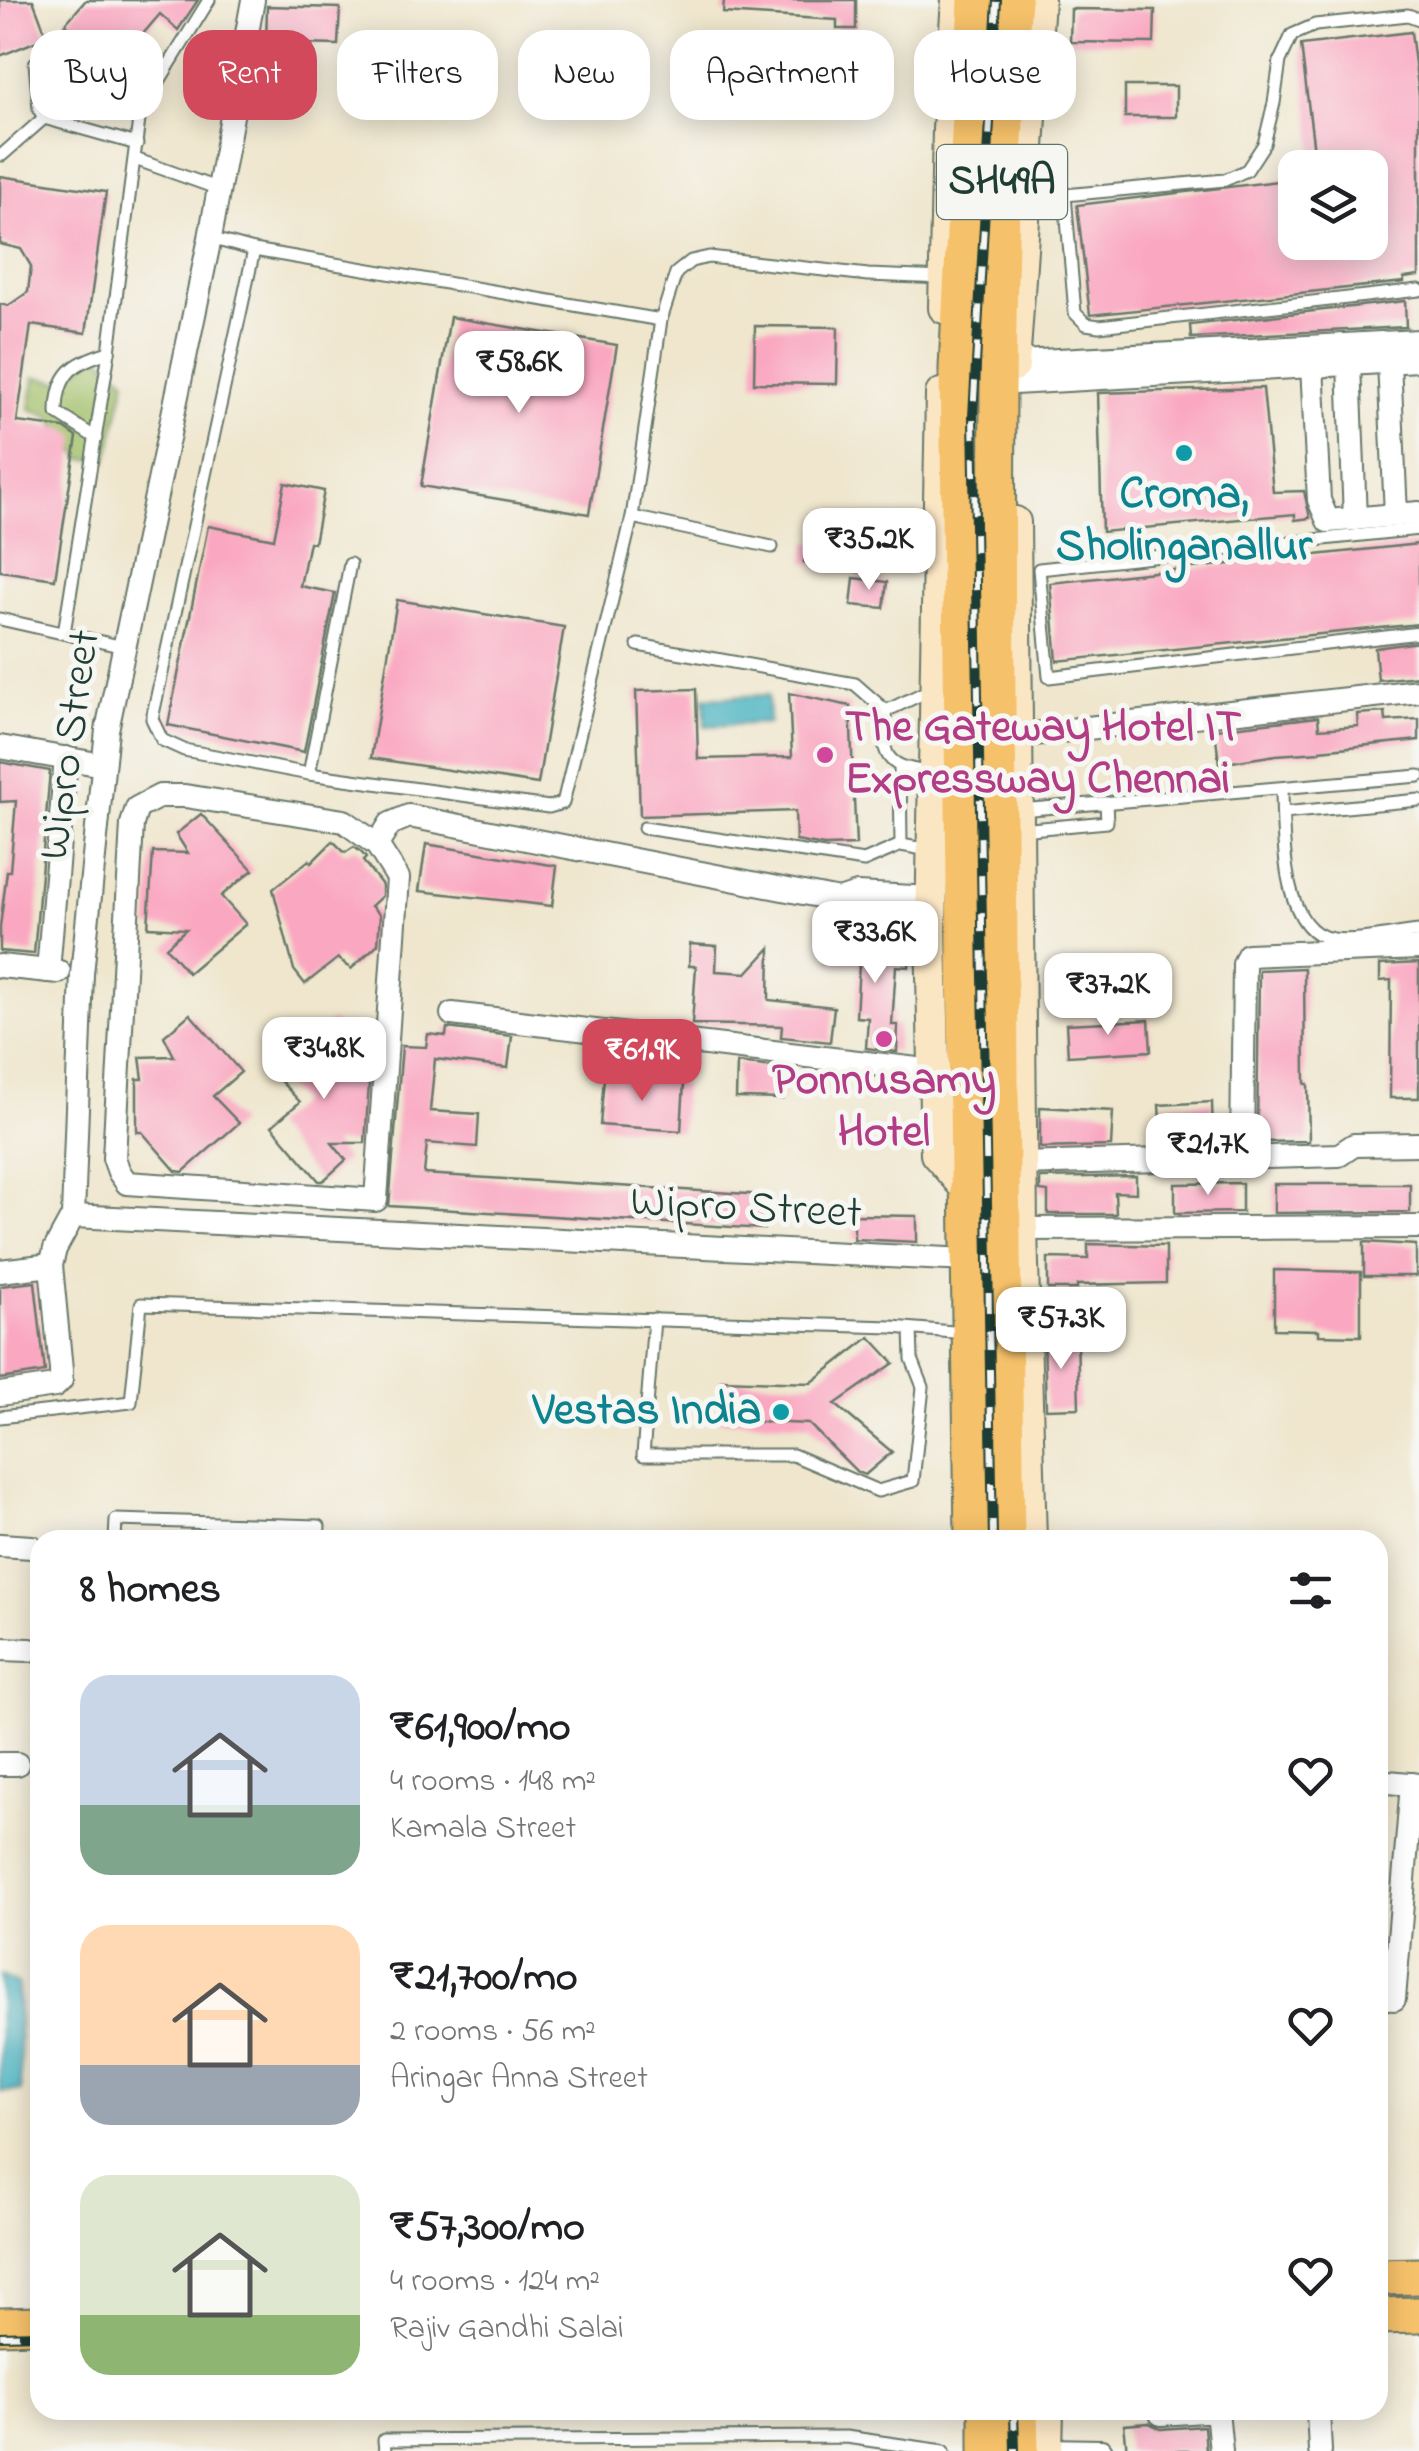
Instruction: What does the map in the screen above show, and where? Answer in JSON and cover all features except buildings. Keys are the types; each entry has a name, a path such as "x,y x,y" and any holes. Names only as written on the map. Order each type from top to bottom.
{"main road":[{"name":"SH49A","path":"973,1530 958,393 960,279 976,0"},
{"name":"SH49A","path":"1007,1530 1007,750 998,650 1005,376 1004,124 1014,0"},
{"path":"958,393 1005,376"},
{"path":"960,651 972,664 984,663 998,650"},
{"path":"962,721 969,711 984,707 994,714 1007,750"},
{"path":"1388,2277 1419,2276"},
{"path":"1388,2316 1419,2315"},
{"path":"0,2326 30,2324"},
{"path":"0,2348 30,2346"},
{"path":"986,2420 987,2451"},
{"path":"1027,2420 1041,2442"}],"street":[{"name":"Wipro Street","path":"253,0 220,189 103,764 82,974 72,1216 968,1260"},
{"path":"957,0 948,129 932,910 936,1154 966,1190"},
{"path":"1031,1530 1016,820 1007,750 1027,570 1005,376 1025,206 1039,0"},
{"path":"1005,376 1419,341"},
{"path":"1005,376 1419,360"},
{"path":"1312,366 1319,500 1328,521 1407,514 1390,362"},
{"path":"1349,364 1355,519"},
{"path":"1007,750 1419,691"},
{"path":"0,747 103,764"},
{"path":"48,971 66,758"},
{"path":"375,1231 398,878 377,844 344,821 185,796 160,796 138,808 132,824 114,1158 118,1172 127,1182 144,1186 376,1200"},
{"path":"377,844 390,824 409,816 839,900 866,917 932,910"},
{"path":"1242,1158 1244,964 1248,954 1419,948"},
{"path":"0,966 82,974"},
{"path":"452,1014 934,1071"},
{"path":"1021,1164 1339,1155 1354,1145 1419,1144"},
{"path":"0,1394 55,1386 61,1380 52,1265 55,1248 72,1216"},
{"path":"1022,1228 1419,1228"},
{"path":"0,1271 52,1265"},
{"path":"0,1546 30,1546"},
{"path":"0,1649 30,1650"},
{"path":"1388,1782 1416,1784 1411,1923 1394,1999"},
{"path":"1218,2420 1221,2451"},
{"path":"1318,2420 1320,2451"},
{"path":"1041,2442 1101,2451"}],"lane":[{"path":"64,633 109,352 140,112 209,0"},
{"path":"1025,206 1065,195 1225,180 1248,170 1264,144 1280,61 1292,36 1315,25 1408,14 1419,19"},
{"path":"2,155 42,120"},
{"path":"51,120 137,144"},
{"path":"136,159 220,189"},
{"path":"1065,195 1075,313 1086,324 1098,326 1419,290"},
{"path":"210,238 254,250 661,320"},
{"path":"254,250 152,719 162,740 184,750 309,774 550,808 563,804 632,517 661,320 676,273 691,261 709,257 944,278"},
{"path":"96,438 56,414 56,399 68,372 83,359 109,352"},
{"path":"632,517 772,547"},
{"path":"1419,529 1027,570 1050,677 1419,633"},
{"path":"309,774 350,564"},
{"path":"0,618 124,647"},
{"path":"638,645 854,684 886,711"},
{"path":"886,711 934,688"},
{"path":"886,711 885,752 893,764 933,772"},
{"path":"900,767 901,845"},
{"path":"1016,820 1106,803 1419,776"},
{"path":"1282,789 1284,852 1296,908 1308,930 1332,940 1419,931"},
{"path":"1282,814 1419,800"},
{"path":"1016,820 1107,822 1106,803"},
{"path":"644,828 864,861 901,845 934,850"},
{"path":"0,1416 131,1402 140,1304 654,1319 969,1334"},
{"path":"654,1319 643,1454 793,1455 878,1491 913,1480 923,1387 912,1359 911,1329"},
{"path":"115,1530 116,1520 318,1526 318,1530"},
{"path":"846,2437 846,2451"},
{"path":"384,2451 384,2440 846,2437 944,2451"}],"green space":[{"path":"97,354 126,380 107,461 82,459 50,416 30,409 35,377 63,382"}],"water":[{"path":"768,695 769,723 705,726 704,698"},
{"path":"0,1975 18,1984 21,2091 0,2092"}],"railway":[{"path":"993,1530 973,416 997,0"},
{"path":"0,2336 30,2335"},
{"path":"1014,2420 1015,2451"}],"place":[{"name":"Croma, Sholinganallur","path":"1184,453"},
{"name":"The Gateway Hotel IT Expressway Chennai","path":"825,755"},
{"name":"Ponnusamy Hotel","path":"884,1039"},
{"name":"Vestas India","path":"781,1412"}]}
